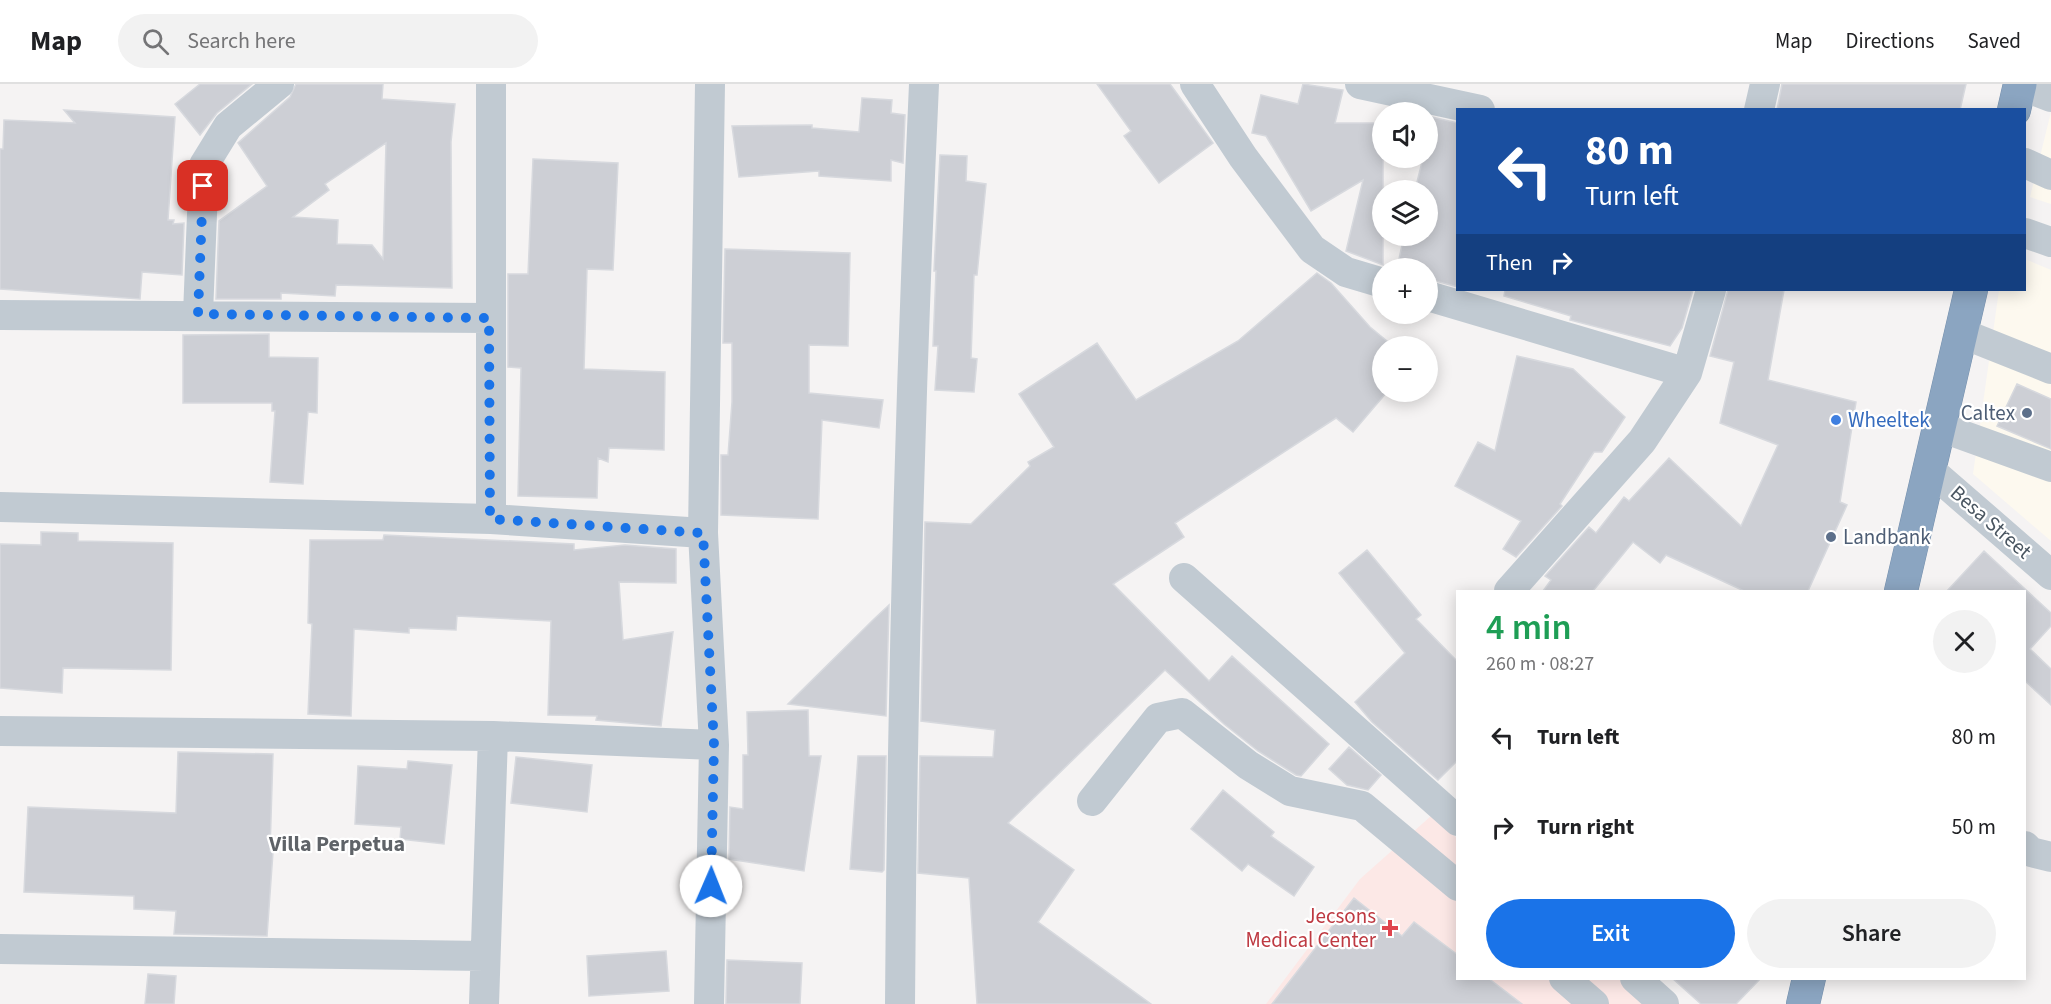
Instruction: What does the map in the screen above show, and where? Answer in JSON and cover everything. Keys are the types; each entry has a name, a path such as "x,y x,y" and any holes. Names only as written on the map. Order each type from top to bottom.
{"highway":[{"path":"1901,590 1971,291"},
{"path":"1803,1004 1809,980"}],"street":[{"path":"198,314 204,165 228,126 279,84"},
{"path":"490,84 490,519"},
{"path":"709,1004 714,745 703,533 710,84"},
{"path":"900,1004 905,607 914,300 924,84"},
{"path":"1196,84 1243,157 1312,249 1346,272 1372,280"},
{"path":"1360,84 1471,108"},
{"path":"1759,108 1765,84"},
{"path":"2018,93 2051,97"},
{"path":"2026,163 2051,175"},
{"path":"2026,233 2051,242"},
{"path":"1510,590 1642,441 1688,373 1711,291"},
{"path":"1438,299 1688,373"},
{"path":"0,315 198,314 489,318"},
{"path":"1961,333 2051,369"},
{"path":"1940,427 2051,467"},
{"name":"Besa Street","path":"1930,470 2051,575"},
{"path":"0,507 490,519 703,533"},
{"path":"1184,578 1456,819"},
{"path":"1092,801 1158,718 1182,713 1248,765 1290,791 1362,806 1456,884"},
{"path":"0,731 493,736 714,745"},
{"path":"484,1004 493,736"},
{"path":"2026,847 2031,852 2051,857"},
{"path":"0,949 484,956"},
{"path":"1566,980 1594,1004"},
{"path":"1637,980 1664,1004"}],"shaded area":[{"path":"2051,112 2051,204 2030,197"},
{"path":"2026,259 2051,270 2051,541 1973,474 1999,291 2026,291"},
{"name":"Jecsons Medical Center","path":"1431,816 1456,837 1456,980 1624,980 1653,1004 1266,1004 1360,879"}],"building":[{"path":"200,84 252,84 217,113 200,135 175,104"},
{"path":"296,84 383,84 382,99 455,104 451,142 452,288 336,285 335,296 281,293 281,299 216,299 219,221 267,186 238,143 290,97","holes":["386,143 383,259 372,245 337,244 338,220 293,217 329,190 325,184"]},
{"path":"1097,84 1170,84 1213,143 1159,183 1124,136 1131,131"},
{"path":"1303,84 1343,90 1335,123 1372,123 1372,168 1383,168 1383,180 1372,180 1372,246 1383,246 1383,258 1372,258 1372,261 1346,251 1363,180 1311,211 1266,136 1252,133 1261,95 1298,104"},
{"path":"1782,84 1966,84 1960,108 1777,108"},
{"path":"862,98 892,100 891,113 905,115 903,163 891,160 891,181 819,176 819,171 739,177 732,126 812,125 812,128 859,132"},
{"path":"64,110 175,117 168,220 174,220 173,224 184,223 182,275 142,272 140,299 0,289 0,149 3,149 4,120 75,123"},
{"path":"1438,118 1456,123 1456,286 1438,282 1438,258 1399,258 1402,246 1438,246 1438,180 1418,180 1420,168 1438,168"},
{"path":"940,155 967,156 966,181 986,184 977,275 974,275 971,358 977,359 974,392 935,390 938,346 933,346 936,271 934,271"},
{"path":"533,159 618,163 613,270 587,269 584,369 665,372 664,450 609,448 608,462 598,458 597,498 518,496 521,368 508,367 508,274 528,274"},
{"path":"725,249 850,253 848,346 809,345 809,393 883,400 879,428 822,420 818,519 721,515 721,455 728,455 732,402 732,343 723,343"},
{"path":"1317,273 1331,283 1381,336 1372,336 1372,402 1378,402 1353,432 1336,418 1175,523 1184,537 1113,584 1209,681 1232,656 1329,744 1301,776 1296,775 1258,751 1224,724 1165,670 1008,823 1074,870 1038,922 1151,1004 977,1004 969,878 918,873 920,756 993,757 995,730 921,721 925,522 971,524 1030,466 1028,462 1054,447 1019,394 1097,343 1136,400 1238,341"},
{"path":"1505,291 1693,291 1682,328 1670,346 1570,320 1571,316 1504,296"},
{"path":"1728,291 1784,291 1768,380 1856,402 1840,502 1847,505 1808,590 1742,590 1666,555 1660,563 1633,542 1594,590 1544,590 1551,580 1545,576 1589,527 1596,533 1624,497 1629,501 1669,458 1741,526 1778,445 1720,423 1734,362 1710,356"},
{"path":"269,334 269,357 318,358 317,413 308,412 303,484 270,482 275,411 272,411 272,403 183,403 183,335"},
{"path":"1517,356 1573,369 1625,417 1602,452 1594,452 1560,504 1562,506 1516,557 1503,549 1521,521 1455,486 1478,442 1495,451"},
{"name":"Caltex","path":"2017,384 2051,399 2051,449 1997,426"},
{"path":"41,532 78,533 78,541 173,543 171,670 63,668 62,693 0,688 0,544 41,545"},
{"path":"384,535 574,544 574,550 625,545 676,549 676,583 619,582 623,640 673,632 661,726 596,720 597,716 548,715 551,621 457,616 456,630 409,628 409,633 354,629 351,716 308,714 312,624 308,623 310,540 383,540"},
{"path":"1367,550 1421,615 1416,619 1456,660 1456,762 1438,780 1372,722 1355,702 1405,653 1339,573"},
{"path":"1984,551 2051,613 2051,626 2030,649 2051,669 2051,705 2026,682 2026,590 1948,590"},
{"path":"889,605 886,716 788,704 874,619"},
{"path":"808,710 809,756 821,756 804,871 729,859 730,807 743,809 743,755 748,755 747,712"},
{"path":"1349,747 1381,775 1368,790 1347,785 1329,769"},
{"path":"178,752 273,754 270,851 273,852 267,936 174,934 176,911 134,909 134,896 24,892 28,807 176,813"},
{"path":"858,756 886,756 884,870 882,872 850,869"},
{"path":"516,757 592,765 587,812 511,803"},
{"path":"408,761 452,765 444,844 400,839 401,827 355,824 358,766 407,769"},
{"path":"1223,790 1274,832 1271,836 1314,867 1294,896 1248,864 1242,871 1191,829"},
{"path":"1354,898 1402,936 1414,922 1456,954 1456,980 1491,980 1522,1004 1272,1004"},
{"path":"666,951 669,991 589,996 587,956"},
{"path":"727,960 802,963 800,1004 726,1004"},
{"path":"148,974 176,976 174,1004 145,1004"},
{"path":"1674,980 1759,980 1736,1004 1701,1004"}],"place":[{"name":"Caltex","path":"2027,413"},
{"name":"Wheeltek","path":"1836,420"},
{"name":"Landbank","path":"1831,537"},
{"name":"Jecsons Medical Center","path":"1390,928"}],"district":[{"name":"Villa Perpetua","path":"337,844"}],"route":[{"path":"203,186 198,314 489,318 490,519 703,533 714,745 711,886"}]}
